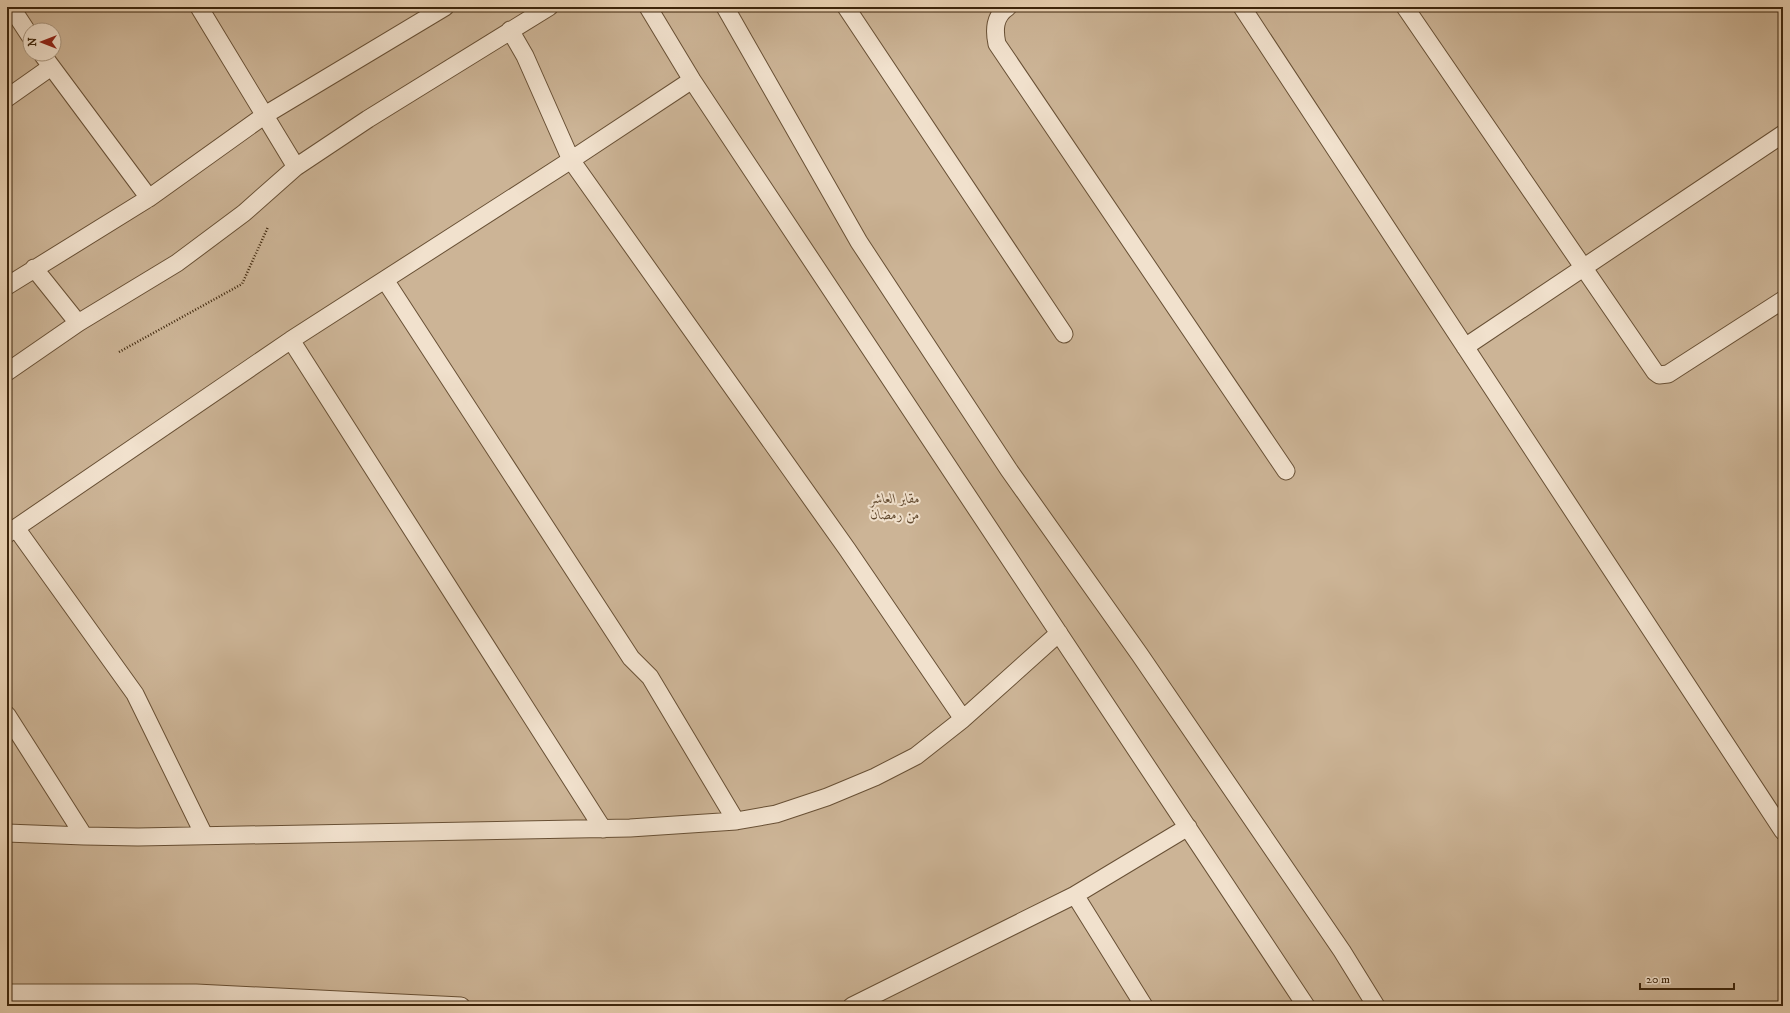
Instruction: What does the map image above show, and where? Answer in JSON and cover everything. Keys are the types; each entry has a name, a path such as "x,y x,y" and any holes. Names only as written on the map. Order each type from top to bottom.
{"lane":[{"path":"11,7 22,24"},
{"path":"199,7 296,167"},
{"path":"7,286 149,198 265,115 445,7"},
{"path":"7,372 78,323 177,263 244,213 296,167 368,119 549,7"},
{"path":"648,7 692,80 1306,1006"},
{"path":"725,7 859,242 1009,470 1149,668 1342,951 1376,1006"},
{"path":"846,7 1064,334"},
{"path":"1008,7 996,21 995,33 997,44 1286,471"},
{"path":"1242,7 1783,831"},
{"path":"1405,7 1582,268 1652,369 1659,375 1668,374 1783,300"},
{"path":"510,30 525,56 571,160 846,549 963,719"},
{"path":"7,98 46,62"},
{"path":"48,62 149,198"},
{"path":"204,835 134,694 11,531 291,340 571,160 692,80"},
{"path":"1465,347 1783,134"},
{"path":"34,268 78,323"},
{"path":"385,280 631,658 650,677 736,821"},
{"path":"291,340 603,828"},
{"path":"7,833 84,836 204,835 603,828 736,821 776,814 827,797 875,778 916,756 963,719 1059,633"},
{"path":"7,715 84,836"},
{"path":"852,1006 1075,895 1188,827"},
{"path":"1075,895 1144,1006"},
{"path":"7,993 202,1003 333,1003 460,1006"}],"path":[{"path":"119,352 242,284 270,222"}],"green space":[{"name":"مقابر العاشر من رمضان","path":"7,7 1783,7 1783,1006 7,1006"}]}
